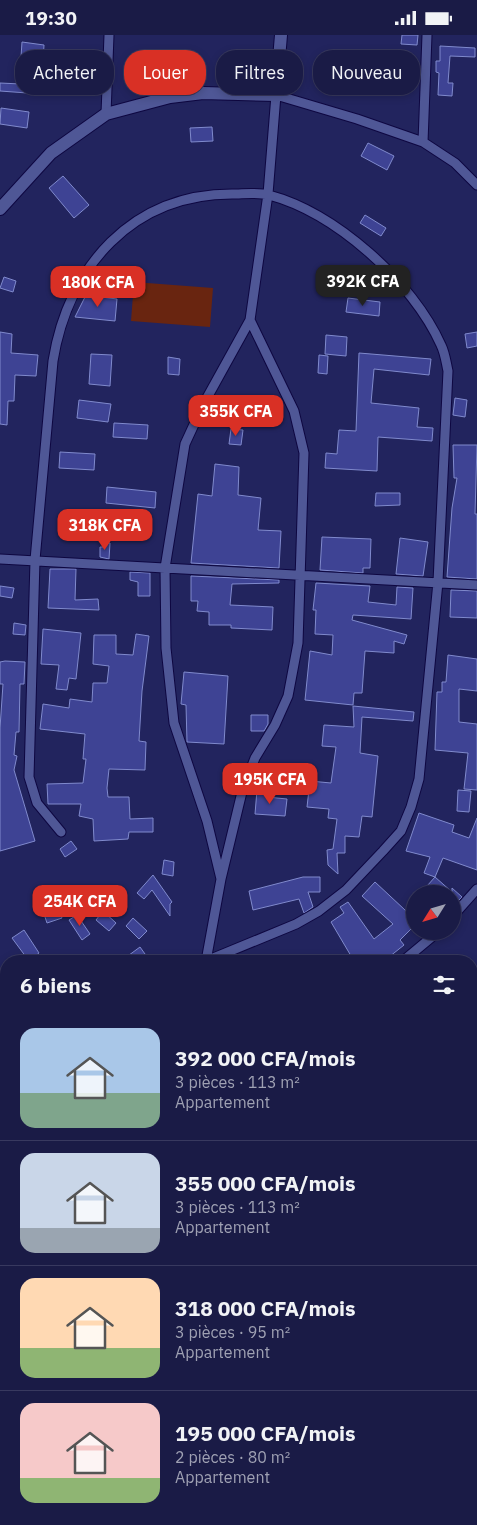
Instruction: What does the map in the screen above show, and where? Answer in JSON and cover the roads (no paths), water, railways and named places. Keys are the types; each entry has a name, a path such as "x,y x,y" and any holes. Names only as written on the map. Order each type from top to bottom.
{"street":[{"path":"106,114 109,35"},
{"path":"280,50 281,35"},
{"path":"423,142 427,35"},
{"path":"0,209 51,153 106,114 170,97 216,93"},
{"path":"221,879 207,821 174,723 166,647 165,568 185,444 203,405 250,320 268,195 276,95 357,119 423,142 455,163 477,185"},
{"path":"61,832 36,803 29,777 35,560 55,352 65,310 77,284 104,248 139,219 174,205 210,194 268,195 329,221 358,243 391,273 418,307 441,345 448,371 438,582 419,779 401,831 346,889 319,911 296,924 221,955"},
{"path":"207,955 221,879 242,792 255,758 275,725 288,696 298,643 304,453 294,411 250,320"},
{"path":"0,559 477,585"},
{"path":"461,907 477,889"},
{"path":"410,955 428,940"}]}
